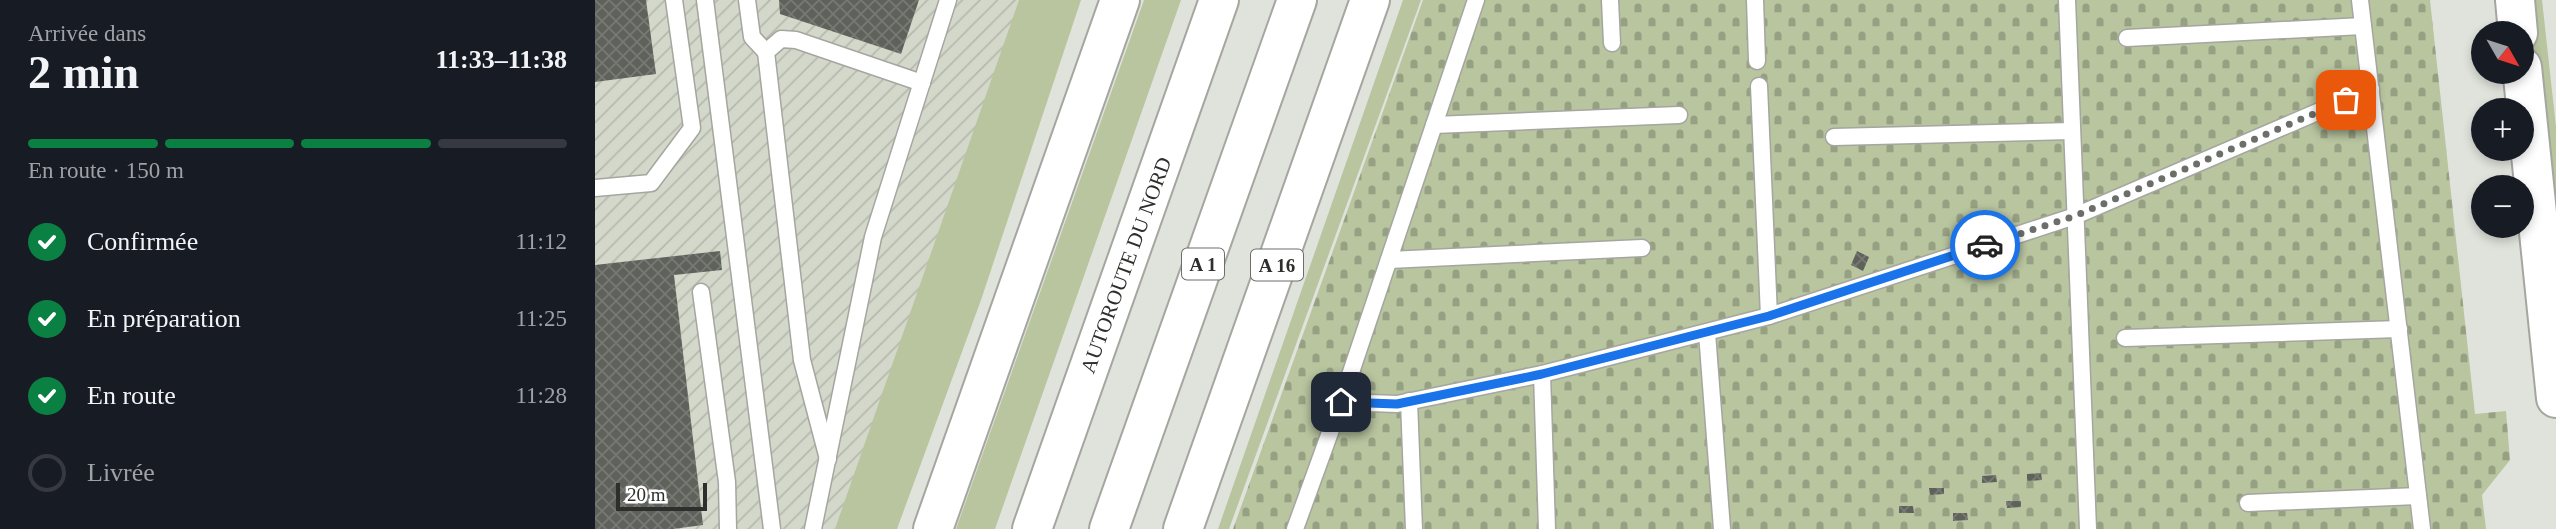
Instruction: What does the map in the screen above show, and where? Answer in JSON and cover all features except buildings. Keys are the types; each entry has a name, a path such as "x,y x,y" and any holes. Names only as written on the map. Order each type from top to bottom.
{"main road":[{"path":"933,529 1119,0"},
{"name":"AUTOROUTE DU NORD","path":"1032,529 1219,0"},
{"name":"A 1","path":"1109,529 1297,0"},
{"name":"A 16","path":"1183,529 1370,0"},
{"path":"2515,0 2517,21"},
{"path":"2524,84 2556,398"}],"lane":[{"path":"595,188 651,183 692,128 674,0"},
{"path":"705,0 772,529"},
{"path":"747,0 752,37 765,52 801,360 828,459"},
{"path":"813,529 873,237 948,0"},
{"path":"1295,529 1341,402 1476,0"},
{"path":"1610,0 1612,43"},
{"path":"1755,0 1757,61"},
{"path":"2067,0 2088,529"},
{"path":"2360,0 2422,529"},
{"path":"2127,38 2363,26"},
{"path":"765,52 781,39 796,40 922,83"},
{"path":"1759,86 1769,316"},
{"path":"1341,402 1397,404 1542,374 1769,316 2075,216 2371,89"},
{"path":"1434,125 1679,115"},
{"path":"1834,138 2072,131"},
{"path":"1389,260 1642,248"},
{"path":"701,292 727,482 729,529"},
{"path":"2125,338 2399,329"},
{"path":"1707,333 1722,529"},
{"path":"1542,374 1547,529"},
{"path":"1409,401 1414,529"},
{"path":"2248,503 2418,496"}],"shaded area":[{"path":"595,0 1039,0 836,529 595,529"}],"green space":[{"path":"1019,0 1081,0 981,300 897,529 835,529"},
{"path":"1144,0 1181,0 995,529 956,529"},
{"path":"1403,0 1421,0 1229,529 1218,529"},
{"path":"1423,0 2430,0 2475,414 2506,411 2510,460 2482,495 2486,529 1233,529"},
{"path":"2529,0 2542,0 2556,127 2556,276 2534,51 2534,21 2531,21"}],"way so far":[{"path":"1985,245 2075,216 2346,100"}],"route":[{"path":"1341,402 1397,404 1542,374 1769,316 1985,245"}]}
